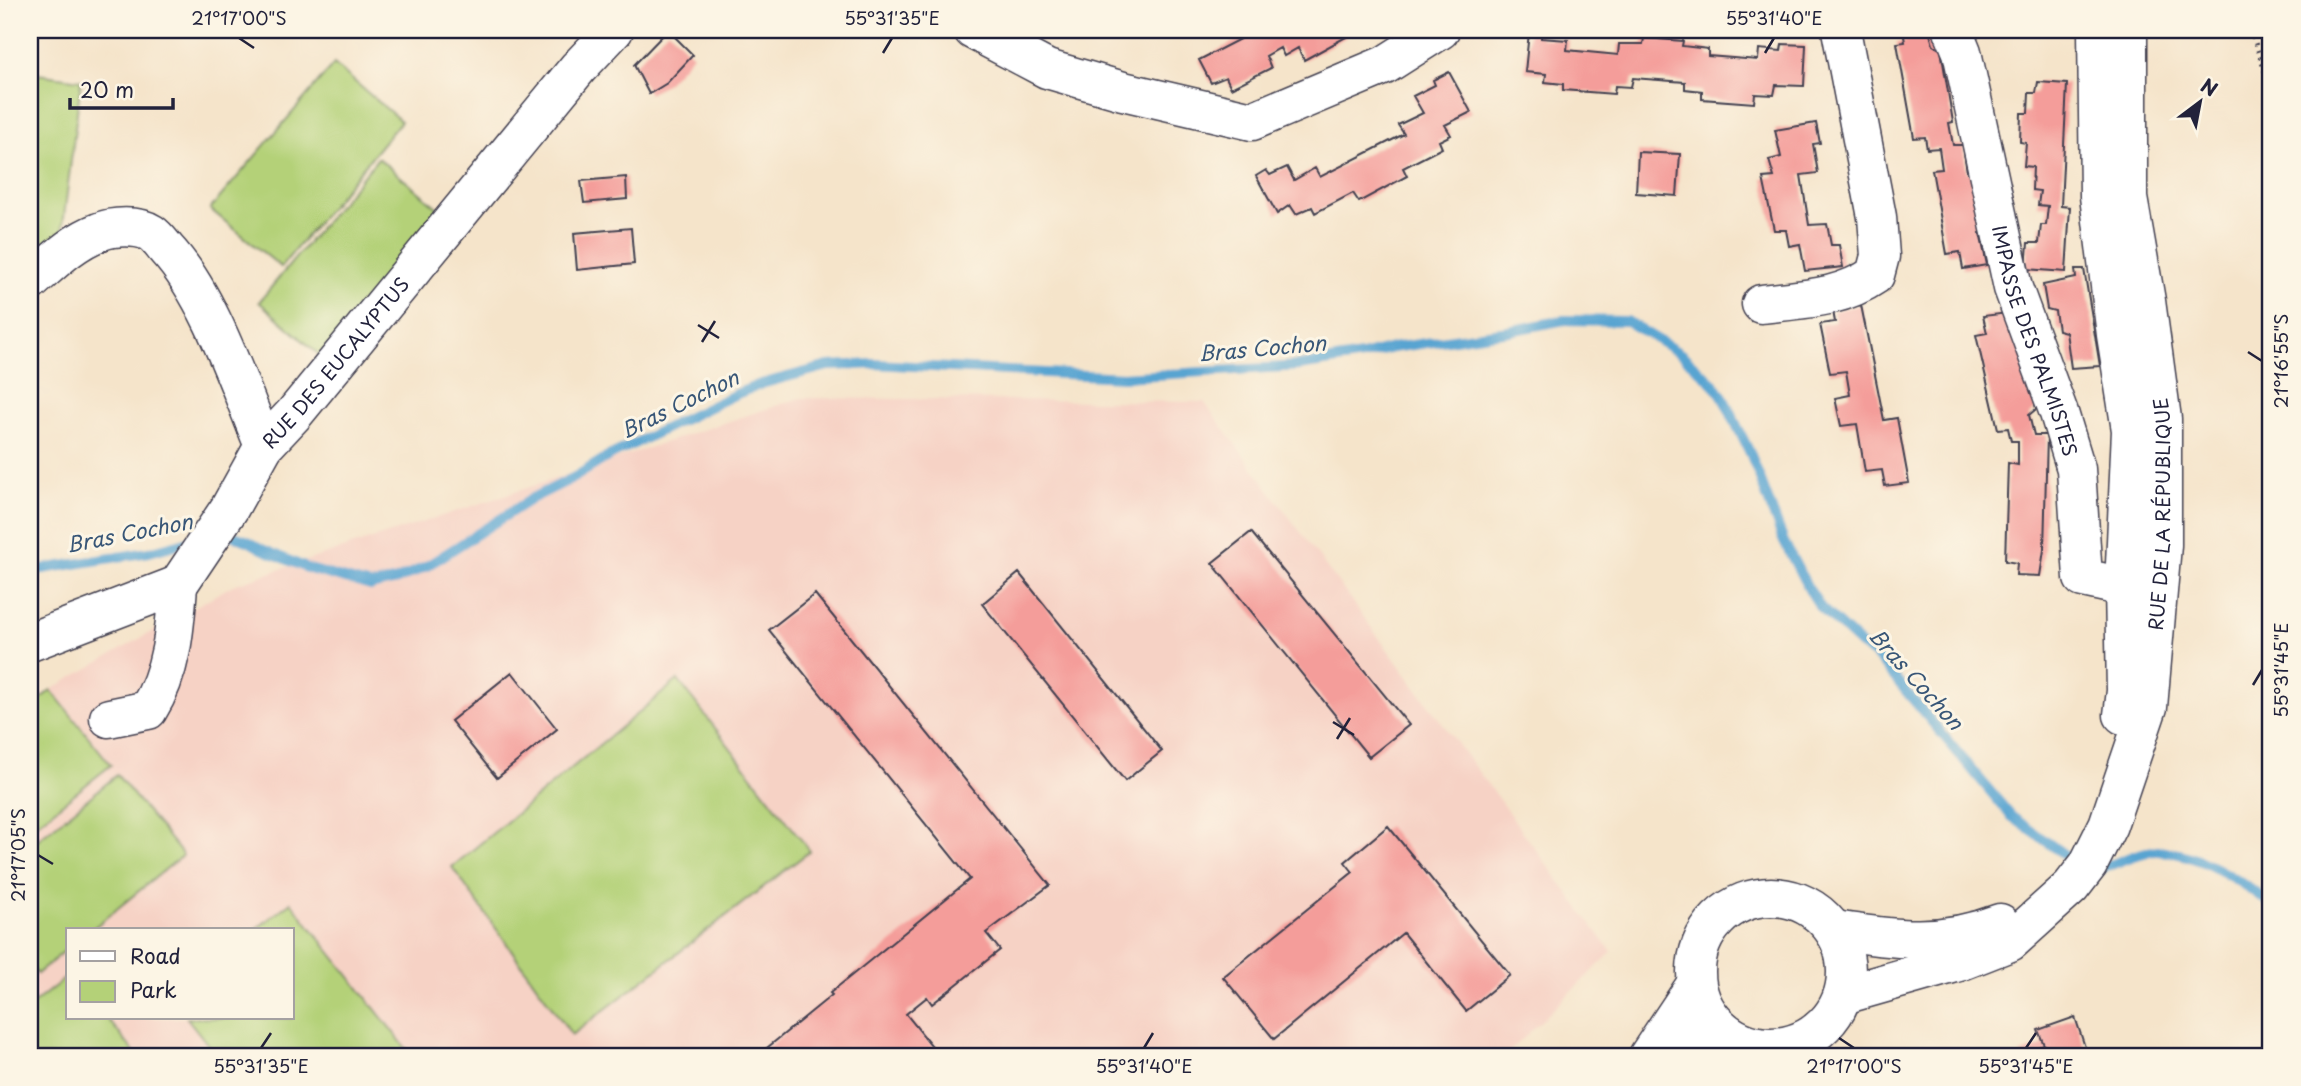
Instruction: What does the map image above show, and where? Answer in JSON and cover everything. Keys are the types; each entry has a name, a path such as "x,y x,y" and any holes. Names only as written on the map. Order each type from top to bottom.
{"street":[{"name":"RUE DES EUCALYPTUS","path":"178,585 229,509 264,446 294,414 578,68 614,30"},
{"path":"973,30 1047,69 1123,91 1252,121 1385,65 1440,30"},
{"path":"1761,304 1828,296 1858,287 1875,275 1880,256 1877,216 1841,30"},
{"name":"IMPASSE DES PALMISTES","path":"1953,30 1962,52 2012,288 2059,412 2076,469 2083,578 2141,587"},
{"name":"RUE DE LA RÉPUBLIQUE","path":"1843,995 1959,962 2010,942 2071,887 2088,865 2108,825 2141,587 2131,430 2099,196 2097,30"},
{"name":"RUE DE LA RÉPUBLIQUE","path":"2128,30 2128,198 2146,301 2162,419 2162,545 2141,587"},
{"path":"30,282 72,246 101,230 126,228 150,232 183,267 199,296 228,357 264,446"},
{"path":"30,642 178,585 174,643 159,694 148,710 109,718"},
{"path":"1767,896 1793,900 1816,911 1834,930 1843,950 1846,973 1843,995 1815,1044 1791,1044 1766,1052 1727,1034 1707,1012 1696,984 1696,959 1704,934 1720,915 1742,901 1767,896"},
{"name":"RUE DE LA RÉPUBLIQUE","path":"1834,930 1899,940 1937,939 1984,929 2054,902"},
{"path":"1648,1056 1696,984"},
{"path":"1676,1056 1702,1040 1727,1034"}],"path":[{"path":"2251,30 2266,75 2271,151"}],"shaded area":[{"path":"800,398 1204,402 1612,952 1505,1056 30,1056 30,702 233,585"}],"green space":[{"path":"334,64 401,121 281,267 210,209"},
{"path":"30,73 81,80 61,241 49,252 30,249"},
{"path":"378,158 444,213 323,358 259,302"},
{"path":"678,680 810,851 572,1035 452,867"},
{"path":"51,690 111,765 30,829 30,707"},
{"path":"117,775 183,855 93,928 66,928 66,950 37,974 30,966 30,846"},
{"path":"291,902 412,1056 217,1056 189,1020 294,1020 294,928 258,928"},
{"path":"66,978 66,1020 109,1020 137,1056 30,1056 30,1006"}],"building":[{"path":"668,30 693,55 667,83 649,94 634,65"},
{"path":"1257,30 1269,30 1272,35 1280,30 1343,30 1346,37 1304,60 1298,48 1284,56 1280,48 1266,56 1271,68 1231,88 1226,77 1211,83 1199,60"},
{"path":"1903,30 1929,30 1933,45 1941,50 1953,122 1949,123 1953,145 1963,145 1967,172 1977,173 1988,231 1980,233 1987,265 1963,269 1960,252 1947,254 1932,170 1942,169 1939,148 1927,149 1925,137 1914,138 1897,43 1905,42"},
{"path":"1529,32 1541,32 1541,38 1568,40 1567,50 1618,55 1619,44 1643,44 1644,38 1683,41 1682,46 1708,49 1708,56 1758,60 1759,49 1781,51 1782,44 1806,45 1804,86 1776,85 1774,95 1755,94 1754,103 1702,99 1702,91 1685,89 1685,82 1633,78 1631,87 1615,86 1614,94 1563,90 1563,84 1545,82 1546,74 1525,72"},
{"path":"1449,72 1471,112 1445,125 1451,135 1439,141 1442,148 1403,168 1407,176 1359,202 1353,193 1315,213 1312,207 1296,214 1290,205 1277,214 1256,176 1266,170 1270,175 1287,167 1294,180 1315,168 1320,177 1404,134 1398,125 1423,113 1413,96 1435,85 1433,80"},
{"path":"2038,82 2067,84 2061,206 2070,207 2066,272 2026,269 2028,243 2039,243 2041,225 2046,225 2048,206 2038,205 2040,191 2032,190 2033,167 2024,166 2026,143 2020,142 2021,113 2028,113 2029,93 2036,93"},
{"path":"1816,123 1820,143 1813,144 1818,173 1801,175 1809,225 1827,224 1831,245 1839,245 1843,267 1805,271 1800,244 1789,246 1786,230 1774,230 1763,178 1774,177 1769,160 1781,157 1775,130"},
{"path":"1638,152 1680,154 1677,196 1636,193"},
{"path":"626,177 627,199 584,203 581,181"},
{"path":"631,228 634,264 577,270 574,233"},
{"path":"2075,269 2084,269 2100,366 2071,368 2066,332 2058,330 2055,311 2047,309 2043,285 2076,278"},
{"path":"1861,305 1884,420 1897,418 1909,483 1885,486 1882,470 1865,472 1857,424 1841,426 1835,398 1850,395 1846,371 1830,373 1820,324 1835,322 1833,311"},
{"path":"2008,313 2023,337 2036,409 2029,415 2034,435 2047,435 2044,550 2040,576 2016,575 2017,563 2005,561 2008,463 2018,465 2018,441 2011,441 2008,428 1998,429 1976,335 1987,333 1983,316"},
{"path":"1251,532 1409,725 1369,757 1212,563"},
{"path":"1019,573 1162,751 1125,781 982,604"},
{"path":"815,594 1050,885 986,933 1000,950 932,1004 927,997 906,1014 940,1056 757,1056 970,879 769,630"},
{"path":"512,672 557,729 497,778 451,721"},
{"path":"1388,826 1510,975 1466,1011 1403,933 1274,1039 1223,977 1353,872 1345,862"},
{"path":"2075,1017 2088,1056 2021,1056 2020,1054 2044,1045 2038,1030"}],"waterway":[{"name":"Bras Cochon","path":"223,532 309,569 371,586 397,580 427,566 533,498 609,456 734,395 761,384 828,366 875,364 1123,377 1299,366 1564,320 1627,321 1681,354 1711,381 1722,395 1751,455 1784,542 1821,608 1878,658 2011,816 2079,865"},
{"name":"Bras Cochon","path":"30,571 149,552 197,539"},
{"name":"Bras Cochon","path":"2098,870 2142,853 2170,852 2216,868 2271,904"}]}
